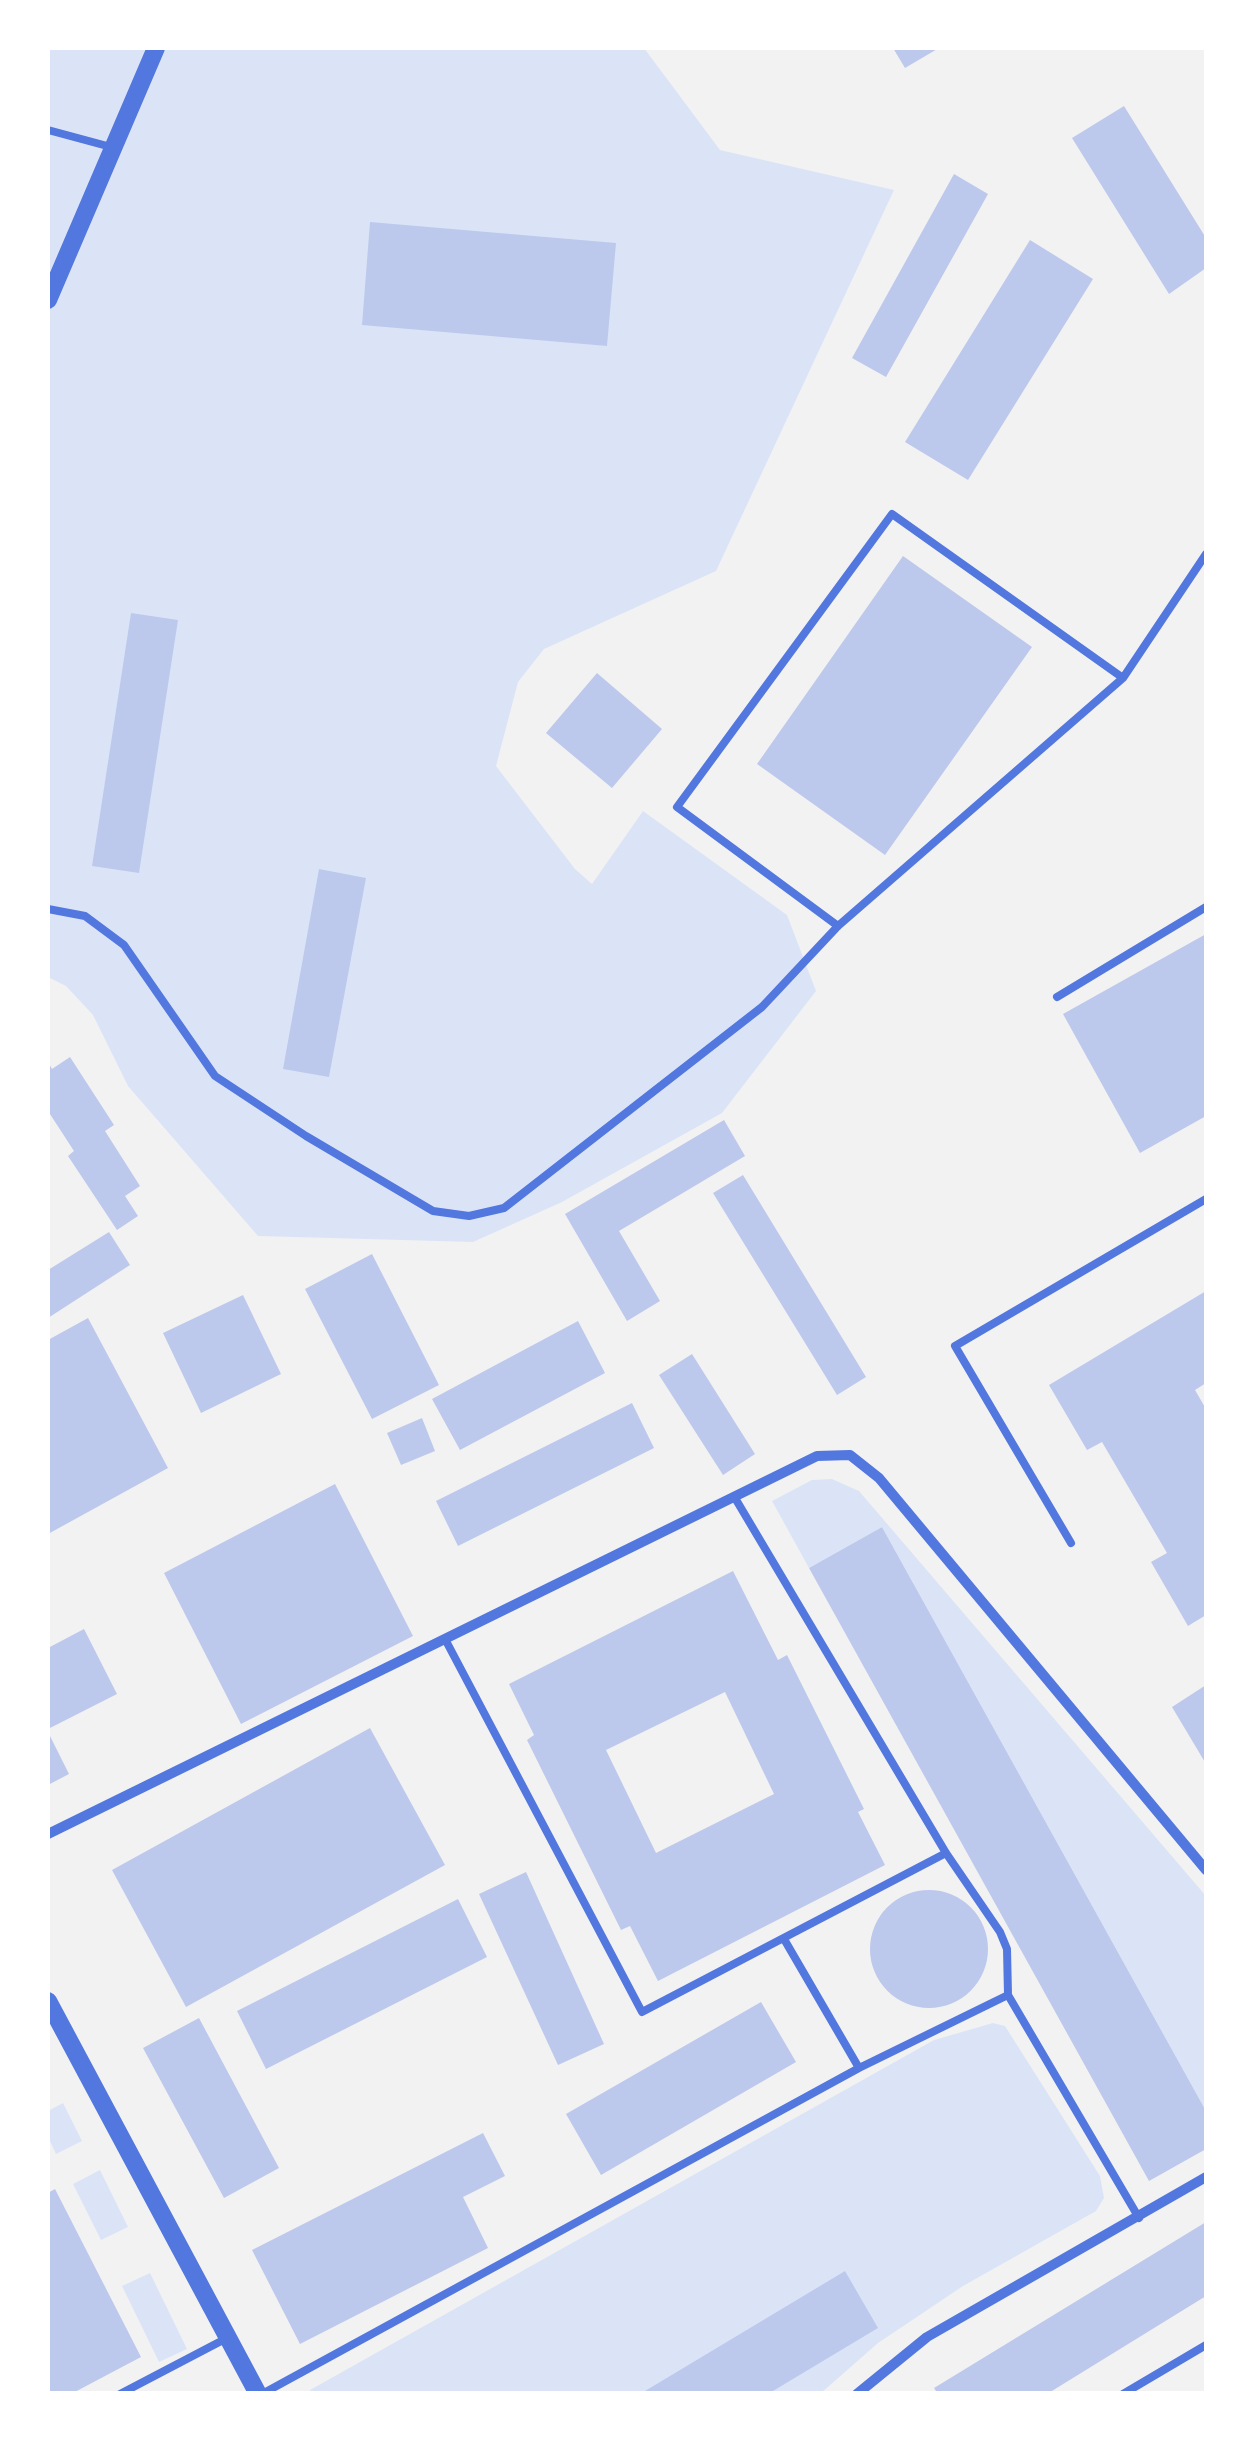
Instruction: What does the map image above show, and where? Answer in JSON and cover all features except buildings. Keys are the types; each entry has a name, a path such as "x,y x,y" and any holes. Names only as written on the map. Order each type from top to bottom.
{"street":[{"path":"48,300 156,48"},
{"path":"48,1834 817,1456 850,1455 879,1478 1206,1870"},
{"path":"48,2001 260,2394"},
{"path":"857,2394 926,2337 1206,2177"}],"lane":[{"path":"48,130 112,148"},
{"path":"838,926 677,806 892,514 1123,678"},
{"path":"48,909 86,916 124,945 215,1076 432,1210 468,1216 504,1208 762,1007 838,926 1123,678 1206,554"},
{"path":"1057,996 1206,907"},
{"path":"1071,1543 955,1346 1206,1199"},
{"path":"735,1498 946,1853 1000,1932 1007,1950 1008,1995 1139,2218"},
{"path":"446,1639 642,2012 946,1853"},
{"path":"784,1939 858,2068"},
{"path":"260,2394 858,2068 1008,1995"},
{"path":"120,2394 228,2337"},
{"path":"1123,2394 1206,2345"}],"shaded area":[{"path":"48,48 644,48 720,150 894,190 716,571 544,649 518,682 496,766 575,869 592,884 643,811 787,915 816,991 722,1113 562,1202 473,1242 258,1236 128,1086 93,1015 66,986 48,977"},
{"path":"832,1479 859,1491 1206,1896 1206,2111 882,1527 809,1568 772,1501 812,1480"},
{"path":"993,2023 1005,2026 1100,2176 1104,2198 1096,2211 963,2286 878,2343 821,2393 312,2394 310,2390 934,2040"},
{"path":"63,2103 82,2141 56,2154 48,2137 48,2111"},
{"path":"100,2170 128,2227 101,2240 73,2184"},
{"path":"150,2273 187,2349 159,2362 122,2286"}]}
